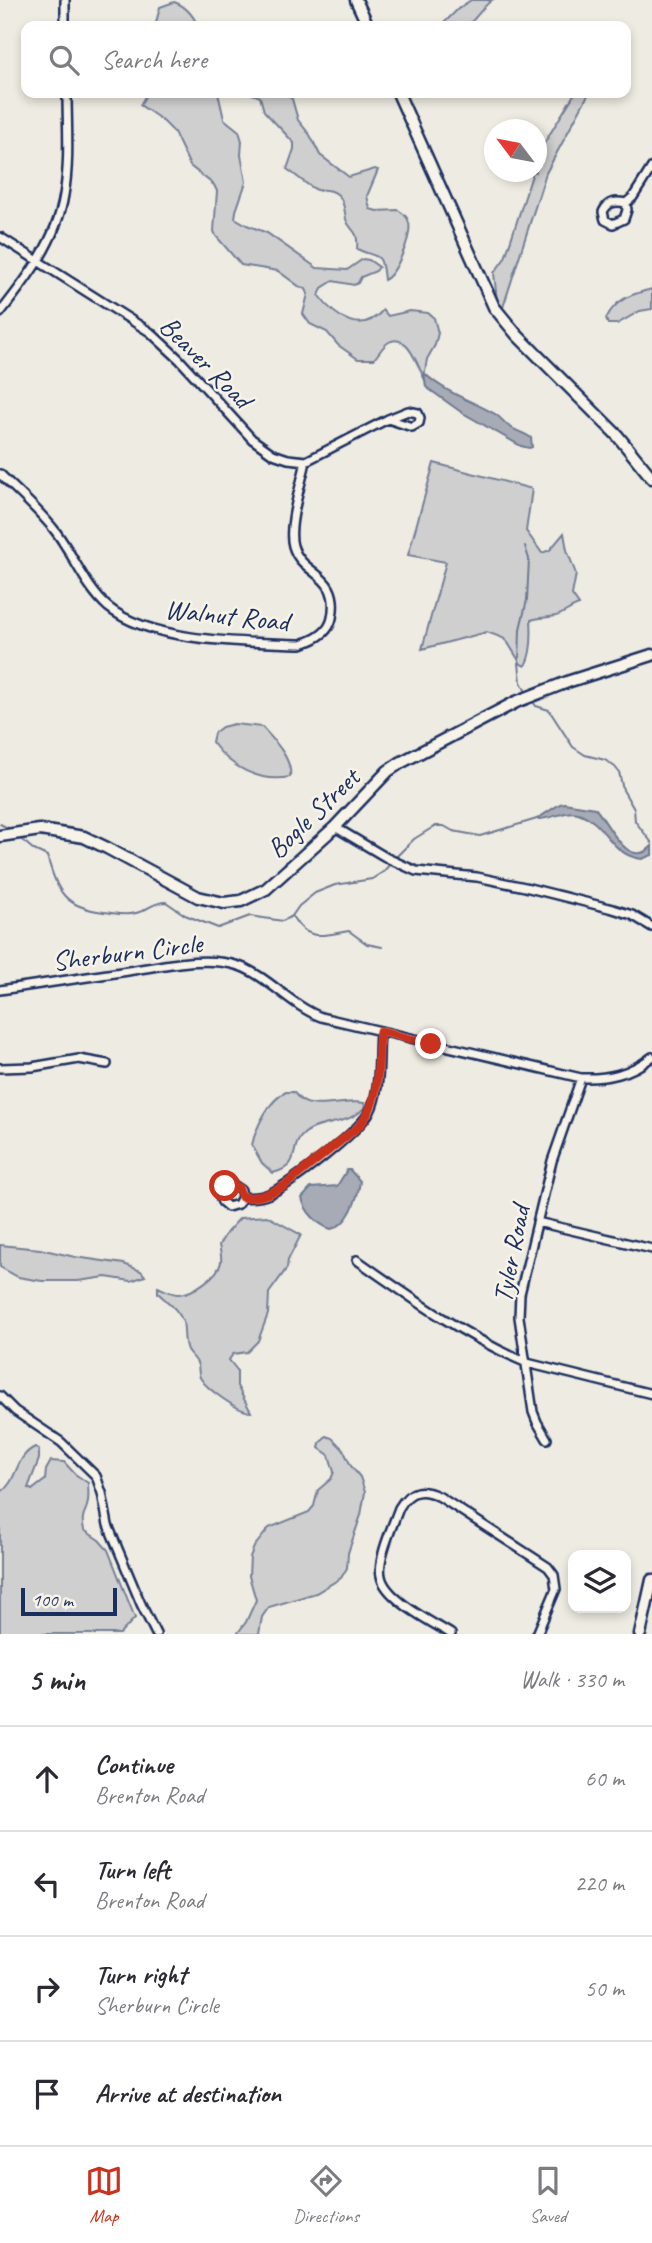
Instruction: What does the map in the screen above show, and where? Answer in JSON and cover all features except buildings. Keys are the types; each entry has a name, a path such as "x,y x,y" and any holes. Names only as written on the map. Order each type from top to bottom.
{"street":[{"path":"65,0 65,21"},
{"path":"356,0 366,21"},
{"path":"0,313 20,288 50,241 65,195 67,98"},
{"path":"400,98 482,284 501,317 617,435 652,478"},
{"path":"626,203 633,197 652,167"},
{"name":"Beaver Road","path":"0,237 150,332 264,449 288,459 306,461"},
{"path":"306,461 388,419"},
{"name":"Walnut Road","path":"0,474 56,532 89,584 107,606 126,619 161,632 211,639 301,644 313,641 324,633 331,623 334,604 329,587 301,560 293,546 292,530 306,461"},
{"name":"Bogle Street","path":"0,836 40,830 84,838 198,897 224,903 241,901 266,889 335,827 388,772 414,755 516,702 570,681 652,655"},
{"path":"335,827 387,858 424,873 477,877 613,908 652,927"},
{"name":"Sherburn Circle","path":"0,990 182,964 229,964 248,970 310,1013 345,1024 581,1077 617,1076 652,1057"},
{"path":"242,1197 258,1198 284,1186 326,1154 366,1118 375,1096 380,1031"},
{"path":"0,1068 33,1067 79,1059 107,1064"},
{"name":"Tyler Road","path":"547,1439 533,1412 519,1317 520,1305 537,1222 559,1137 581,1077"},
{"path":"537,1222 652,1249"},
{"path":"356,1260 430,1311 509,1356 527,1363 652,1394"},
{"path":"0,1396 15,1411 61,1442 96,1476 102,1493 107,1525 156,1634"},
{"path":"451,1634 389,1592 381,1576 383,1558 399,1508 403,1500 417,1492 429,1492 440,1497 548,1567 554,1575 556,1589 537,1634"},
{"path":"640,1634 647,1622 652,1580"}],"shaded area":[{"path":"471,0 492,0 472,21 446,21"},
{"path":"174,2 189,11 196,21 156,21 160,7"},
{"path":"144,98 219,98 224,119 239,131 242,141 241,155 246,182 235,218 267,233 317,268 347,270 363,259 379,267 361,277 354,285 333,281 322,288 319,296 340,317 357,323 375,318 383,310 388,316 410,311 428,313 434,318 438,333 427,359 424,378 411,352 401,342 389,342 374,359 358,359 338,345 327,332 310,324 303,314 308,294 306,289 278,271 241,265 214,231 217,191 214,185 190,166 174,132 140,105"},
{"path":"260,98 290,98 298,120 310,135 320,155 349,177 378,170 367,196 370,209 398,210 405,215 409,223 406,245 389,277 384,280 382,264 378,257 357,249 357,237 347,223 339,196 332,191 315,189 287,169 294,143 264,111"},
{"path":"572,98 586,98 547,171 547,139"},
{"path":"530,182 543,182 499,320 494,273 505,258"},
{"path":"652,289 652,309 640,311 617,324 608,324 606,319 619,302 631,295"},
{"path":"424,373 440,386 495,414 510,427 529,436 532,447 521,446 461,412 426,387"},
{"path":"434,463 532,489 526,531 542,553 550,550 564,533 576,574 572,595 579,605 556,616 531,620 530,650 525,666 503,638 487,632 422,649 446,562 408,555"},
{"path":"234,724 262,727 285,756 290,777 267,778 256,775 227,759 212,742 214,733 222,727"},
{"path":"564,803 595,808 627,849 635,853 643,852 652,846 652,855 642,859 623,852 597,825 581,814 570,812 537,819"},
{"path":"286,1092 293,1092 301,1100 314,1105 357,1102 364,1103 365,1107 351,1117 305,1133 297,1144 289,1165 273,1173 262,1163 252,1145 264,1115 274,1101"},
{"path":"347,1170 360,1181 357,1195 348,1217 331,1229 313,1217 302,1198 311,1188 337,1186"},
{"path":"267,1216 301,1235 288,1260 287,1268 269,1293 268,1314 258,1341 247,1352 233,1354 229,1360 237,1370 237,1386 251,1412 224,1399 201,1379 197,1363 186,1347 181,1318 158,1293 158,1287 179,1294 197,1287 219,1267 219,1245 240,1218"},
{"path":"0,1245 40,1249 124,1264 141,1271 145,1276 131,1281 106,1277 78,1281 42,1281 18,1277 0,1267"},
{"path":"326,1436 343,1449 360,1477 365,1492 361,1515 348,1553 347,1568 341,1578 316,1593 269,1607 262,1617 259,1634 237,1634 256,1600 249,1576 250,1557 254,1547 269,1528 309,1512 314,1506 318,1490 331,1479 334,1472 329,1455 319,1448"},
{"path":"35,1447 39,1449 39,1459 28,1488 32,1490 45,1480 51,1461 64,1462 88,1483 88,1501 83,1516 84,1530 108,1550 135,1618 120,1634 0,1634 0,1493 10,1483 23,1457"}],"waterway":[{"path":"525,546 529,559 527,600 520,629 519,663 521,682 526,692"},
{"path":"533,702 536,706 549,710 573,747 615,767 619,772 623,790 634,809 635,821 652,843"},
{"path":"395,858 414,839 435,826 480,836 537,819"},
{"path":"0,824 8,828"},
{"path":"21,839 47,856 59,889 71,902 91,910 128,914 166,902 185,915 218,928 250,916 283,921 292,916 299,906 315,893 335,885 372,879 391,863"},
{"path":"292,916 298,925 310,934 349,931 367,944 382,947"}],"route":[{"path":"225,1186 232,1184 238,1187 242,1197 258,1198 270,1194 284,1186 358,1127 372,1108 375,1096 380,1031 431,1044"}]}
